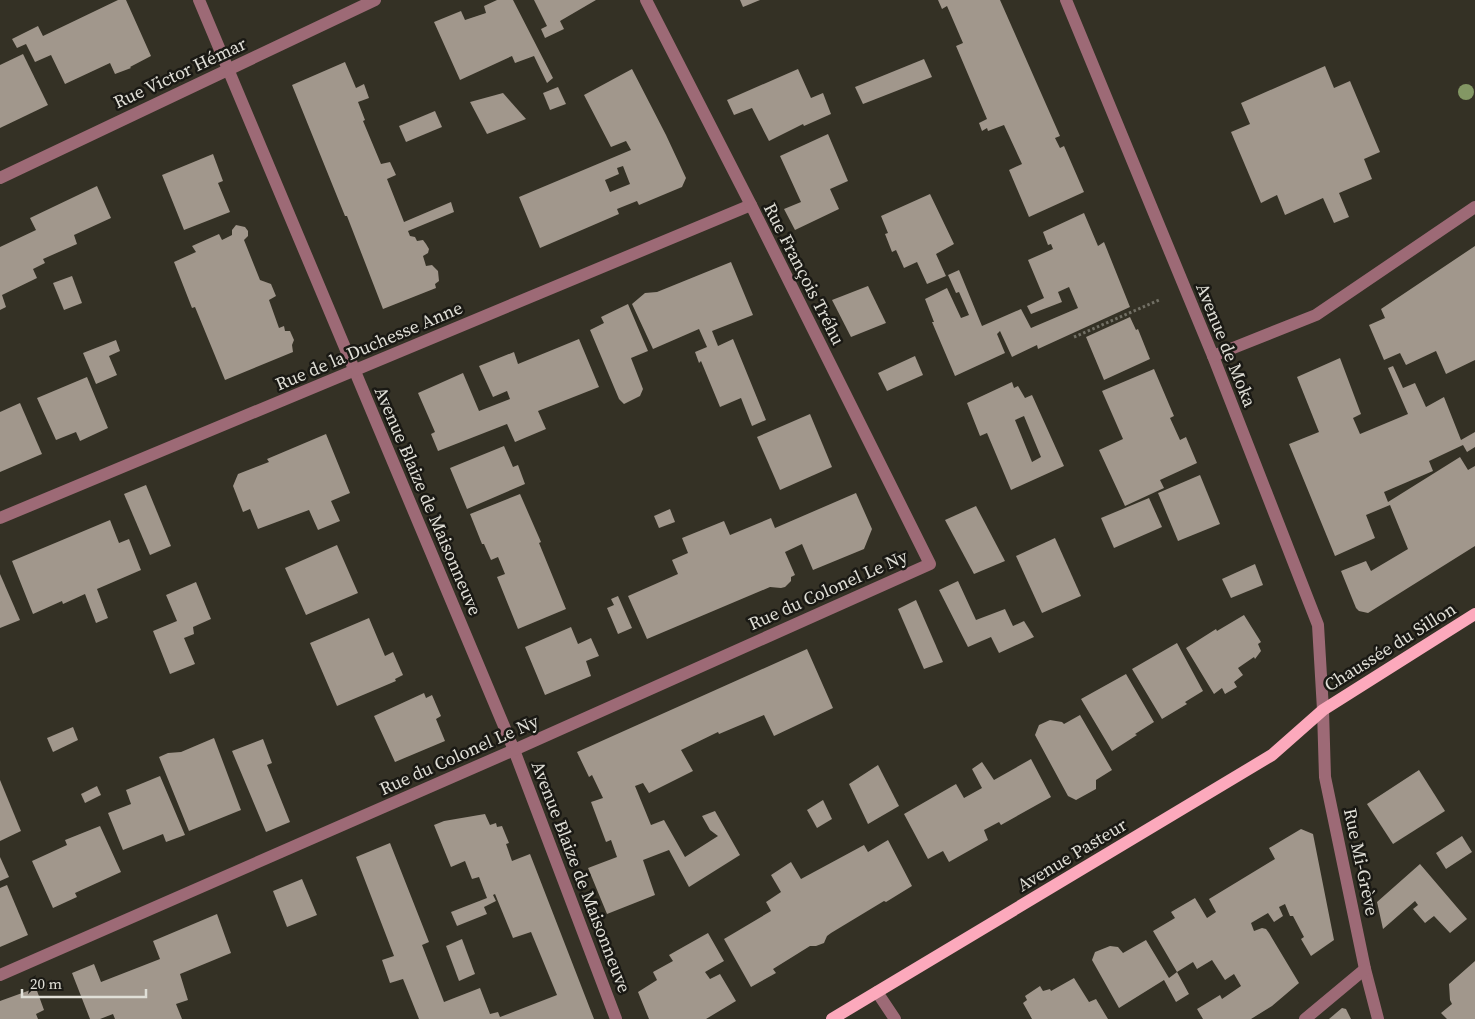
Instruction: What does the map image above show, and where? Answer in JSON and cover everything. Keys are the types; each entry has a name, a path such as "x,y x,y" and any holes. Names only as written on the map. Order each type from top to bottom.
{"main road":[{"name":"Chaussée du Sillon","path":"1323,710 1475,614"},
{"name":"Avenue Pasteur","path":"832,1019 1272,755 1323,710"}],"street":[{"name":"Avenue Blaize de Maisonneuve","path":"199,0 514,750 616,1019"},
{"name":"Rue Victor Hémar","path":"0,178 375,0"},
{"name":"Rue François Tréhu","path":"646,0 751,205 930,564"},
{"name":"Avenue de Moka","path":"1066,0 1213,356 1318,625 1323,710"},
{"name":"Rue de la Duchesse Anne","path":"0,518 751,205"},
{"path":"1213,356 1316,315 1475,207"},
{"name":"Rue du Colonel Le Ny","path":"0,975 514,750 930,564"},
{"name":"Rue Mi-Grève","path":"1323,710 1325,777 1365,968 1378,1019"},
{"path":"1304,1019 1365,968"},
{"path":"877,992 895,1019"}],"path":[{"path":"1074,337 1185,289"}],"building":[{"path":"118,0 126,0 151,56 131,68 115,74 110,63 65,84 51,55 35,62 26,44 17,48 12,39 38,26 43,36"},
{"path":"497,0 513,0 553,78 547,83 534,56 515,63 512,56 460,80 434,22 461,11 465,20 486,13 484,6"},
{"path":"534,0 596,0 560,21 564,29 545,38 541,29 547,26"},
{"path":"740,0 760,0 743,7"},
{"path":"938,0 1000,0 1060,136 1055,138 1060,148 1064,146 1084,192 1029,217 1009,170 1022,164 1004,125 988,131 987,128 982,131 979,123 987,119 956,46 963,43 947,6 942,9"},
{"path":"23,54 48,105 0,128 0,65"},
{"path":"924,59 932,77 863,104 855,87"},
{"path":"345,62 356,88 364,84 369,98 358,102 365,120 363,121 381,164 390,162 396,175 387,179 404,222 451,202 454,212 408,231 410,236 415,237 417,241 423,240 429,249 428,253 423,256 426,266 432,265 438,271 439,281 435,284 436,288 383,309 347,216 345,216 292,85"},
{"path":"1325,66 1334,88 1350,81 1380,152 1364,159 1372,179 1339,193 1349,217 1334,223 1323,198 1285,215 1277,195 1261,203 1231,132 1250,124 1241,103"},
{"path":"632,69 686,178 682,187 639,205 637,201 617,209 619,214 540,248 519,197 631,150 626,141 611,147 584,95","holes":["623,166 630,184 610,192 605,180 619,174 617,168"]},
{"path":"798,69 811,98 823,93 831,114 804,126 803,124 769,141 752,108 734,115 727,100"},
{"path":"558,87 566,104 550,110 543,93"},
{"path":"503,93 526,119 487,134 470,102"},
{"path":"435,111 442,127 406,142 399,126"},
{"path":"828,134 848,181 830,189 839,209 795,230 784,209 801,202 780,156"},
{"path":"213,154 223,181 218,183 230,212 184,230 162,175"},
{"path":"97,186 111,218 74,235 77,244 43,259 45,263 33,269 37,278 2,295 6,307 0,310 0,247 36,230 30,218"},
{"path":"930,194 954,244 936,254 946,276 927,284 917,262 904,268 896,250 892,252 885,234 888,233 881,216"},
{"path":"1084,213 1098,246 1104,242 1130,307 1038,349 1037,345 1012,357 1000,331 997,334 1005,353 955,376 932,322 934,322 925,299 947,288 961,318 969,315 959,292 956,293 948,275 959,270 982,326 1021,309 1031,328 1078,308 1069,287 1058,292 1062,302 1031,314 1027,306 1044,298 1028,260 1053,249 1051,244 1048,245 1043,232"},
{"path":"236,225 245,227 248,231 248,236 244,240 260,280 271,284 276,296 269,300 279,328 284,326 285,331 290,331 294,340 292,345 293,352 225,380 195,307 192,308 174,262 196,252 192,246 219,234 222,240 232,235 232,230"},
{"path":"1475,246 1475,360 1446,374 1436,351 1406,365 1400,353 1384,360 1369,325 1385,318 1381,309"},
{"path":"731,262 753,315 712,331 718,346 733,339 766,420 752,426 741,398 720,407 701,361 699,363 695,352 707,347 699,329 653,349 632,304 645,293 657,292"},
{"path":"72,276 82,303 64,310 53,283"},
{"path":"868,286 886,323 851,337 832,300"},
{"path":"628,304 648,351 631,358 643,389 640,396 624,404 619,399 590,330 604,323 601,317"},
{"path":"1130,317 1136,330 1138,329 1150,359 1104,380 1086,337"},
{"path":"579,339 599,387 538,411 546,429 515,442 507,424 438,451 431,434 435,432 418,393 463,373 479,411 510,399 507,391 493,397 479,366 514,352 518,364"},
{"path":"116,340 120,351 109,356 117,375 96,384 83,353"},
{"path":"915,356 923,375 887,391 878,373"},
{"path":"1340,358 1361,414 1353,418 1360,434 1408,414 1388,368 1393,366 1403,388 1415,383 1426,407 1444,397 1461,440 1475,432 1475,447 1467,452 1463,445 1429,461 1433,471 1384,492 1388,502 1460,457 1468,470 1475,466 1475,546 1368,613 1359,611 1356,608 1341,571 1366,561 1371,571 1408,549 1390,505 1366,515 1375,538 1335,556 1289,444 1319,432 1297,377"},
{"path":"1154,369 1174,416 1170,418 1180,440 1186,437 1197,463 1160,480 1164,488 1125,506 1099,450 1123,439 1102,391"},
{"path":"87,377 108,428 80,441 76,432 56,440 37,398"},
{"path":"1012,382 1014,388 1018,386 1025,398 1032,395 1064,466 1011,490 987,433 980,436 967,403","holes":["1024,416 1041,457 1032,462 1015,420"]},
{"path":"20,403 42,454 0,472 0,412"},
{"path":"810,414 832,467 780,490 757,437"},
{"path":"326,434 350,493 331,501 340,521 318,530 309,510 258,529 250,509 243,512 233,486 238,474 269,462 267,459"},
{"path":"504,446 513,467 518,465 525,484 467,509 450,468"},
{"path":"1200,475 1220,524 1178,541 1158,493"},
{"path":"146,485 171,546 150,555 124,494"},
{"path":"856,493 872,529 864,549 813,570 802,544 785,552 795,575 791,577 791,581 785,587 770,587 647,639 628,596 678,574 672,560 688,553 682,538 724,521 730,535 771,518 775,528"},
{"path":"520,494 541,542 539,543 566,609 518,629 497,577 505,574 498,557 491,560 484,544 482,544 470,514"},
{"path":"1149,498 1162,527 1114,548 1101,518"},
{"path":"976,506 1005,561 974,574 945,520"},
{"path":"670,509 675,522 659,528 654,516"},
{"path":"110,520 119,543 129,539 141,570 97,589 108,618 96,623 85,594 63,604 62,601 33,614 12,561"},
{"path":"1055,538 1081,596 1042,613 1016,556"},
{"path":"337,545 358,593 306,615 285,568"},
{"path":"1255,564 1263,585 1231,598 1222,579"},
{"path":"0,574 20,620 0,628"},
{"path":"958,581 976,620 1005,609 1013,626 1024,621 1034,637 999,653 991,637 968,647 939,590"},
{"path":"196,582 211,619 193,627 194,634 184,638 195,664 170,674 153,631 177,621 166,595"},
{"path":"618,596 632,628 618,634 607,608 614,605 611,599"},
{"path":"916,600 943,662 924,669 898,609"},
{"path":"1244,615 1261,642 1258,644 1261,651 1255,659 1254,657 1238,668 1243,675 1234,682 1237,687 1225,694 1222,688 1214,694 1186,648 1216,629 1217,631"},
{"path":"369,618 385,656 393,652 403,675 395,679 396,681 337,706 310,643"},
{"path":"571,627 578,644 591,638 599,656 586,661 591,676 545,695 525,647"},
{"path":"1177,643 1203,691 1185,702 1187,704 1162,719 1132,669"},
{"path":"807,649 833,708 774,736 764,715 719,734 718,732 681,750 693,771 649,793 643,783 635,786 651,825 664,820 685,857 718,836 710,830 702,816 715,811 740,855 689,887 669,850 643,860 655,895 607,914 588,868 617,857 611,840 606,842 591,802 603,798 592,775 589,777 577,752"},
{"path":"1126,674 1154,722 1112,751 1081,699"},
{"path":"424,693 426,698 432,695 441,716 436,719 445,741 395,762 374,716"},
{"path":"1080,715 1112,770 1096,780 1096,789 1076,800 1068,796 1035,735 1039,725 1050,720 1064,724"},
{"path":"73,727 78,740 53,752 47,738"},
{"path":"214,738 241,810 189,831 159,757 168,753 181,752"},
{"path":"263,739 272,763 267,765 290,822 266,832 232,751"},
{"path":"1031,759 1051,797 1001,825 999,822 984,830 988,840 949,862 943,851 928,859 904,814 956,784 964,798 982,788 972,769 982,762 994,780"},
{"path":"878,765 899,806 868,824 849,784"},
{"path":"1419,770 1445,811 1393,844 1367,804"},
{"path":"160,776 185,835 166,842 163,834 123,850 108,813 131,804 126,790"},
{"path":"0,780 21,831 0,841"},
{"path":"97,786 101,795 85,803 81,794"},
{"path":"823,800 832,819 817,828 807,810"},
{"path":"485,814 490,825 496,823 497,827 502,826 509,843 506,844 512,861 530,854 594,1019 419,1019 403,979 390,983 382,960 394,956 356,857 390,843 429,942 422,945 444,1002 480,988 490,1014 498,1012 500,1017 557,995 531,932 513,938 495,894 493,895 496,901 484,907 487,914 457,926 451,912 487,898 479,877 472,879 465,861 451,867 434,825 444,821"},
{"path":"100,826 121,872 75,893 77,897 53,908 32,861 67,845 65,840"},
{"path":"1301,829 1313,834 1334,940 1311,956 1301,939 1304,937 1293,916 1290,916 1285,904 1279,907 1283,916 1274,922 1268,913 1251,923 1254,931 1262,928 1266,929 1299,983 1272,1006 1251,1019 1203,1019 1197,1009 1220,995 1222,999 1241,986 1234,974 1225,980 1212,960 1197,969 1193,962 1177,972 1153,931 1175,918 1171,912 1195,898 1207,918 1216,912 1209,899 1275,859 1269,848"},
{"path":"1462,836 1472,852 1446,869 1436,853"},
{"path":"888,840 912,886 831,933 827,936 824,943 810,946 773,969 776,973 751,987 724,939 771,911 766,902 781,892 771,875 791,862 801,879 864,845 868,852"},
{"path":"0,857 9,877 0,881"},
{"path":"1420,864 1467,919 1450,933 1434,916 1425,923 1413,909 1418,905 1415,901 1383,929 1377,902"},
{"path":"302,879 317,915 287,927 273,891"},
{"path":"7,885 28,935 0,947 0,888"},
{"path":"217,914 231,953 180,974 188,1000 176,1004 182,1019 115,1019 113,1014 100,1019 90,1019 72,973 94,964 101,982 160,959 153,941"},
{"path":"708,933 724,961 705,972 710,979 720,974 736,1001 706,1019 649,1019 638,992 657,980 653,972 673,961 669,955"},
{"path":"462,939 475,974 459,981 446,946"},
{"path":"1146,940 1169,978 1177,972 1189,994 1176,1002 1164,980 1119,1008 1092,960 1095,952 1110,946 1118,947 1123,953"},
{"path":"1475,961 1475,1019 1447,1019 1441,1013 1452,1004 1449,984"},
{"path":"1074,978 1089,1002 1096,999 1108,1019 1032,1019 1023,1003 1027,1000 1025,996 1040,986 1043,991 1050,989 1051,991"},
{"path":"36,988 44,1010 36,1014 38,1019 0,1019 0,1001"},
{"path":"1342,1008 1346,1009 1351,1019 1329,1019"}]}
